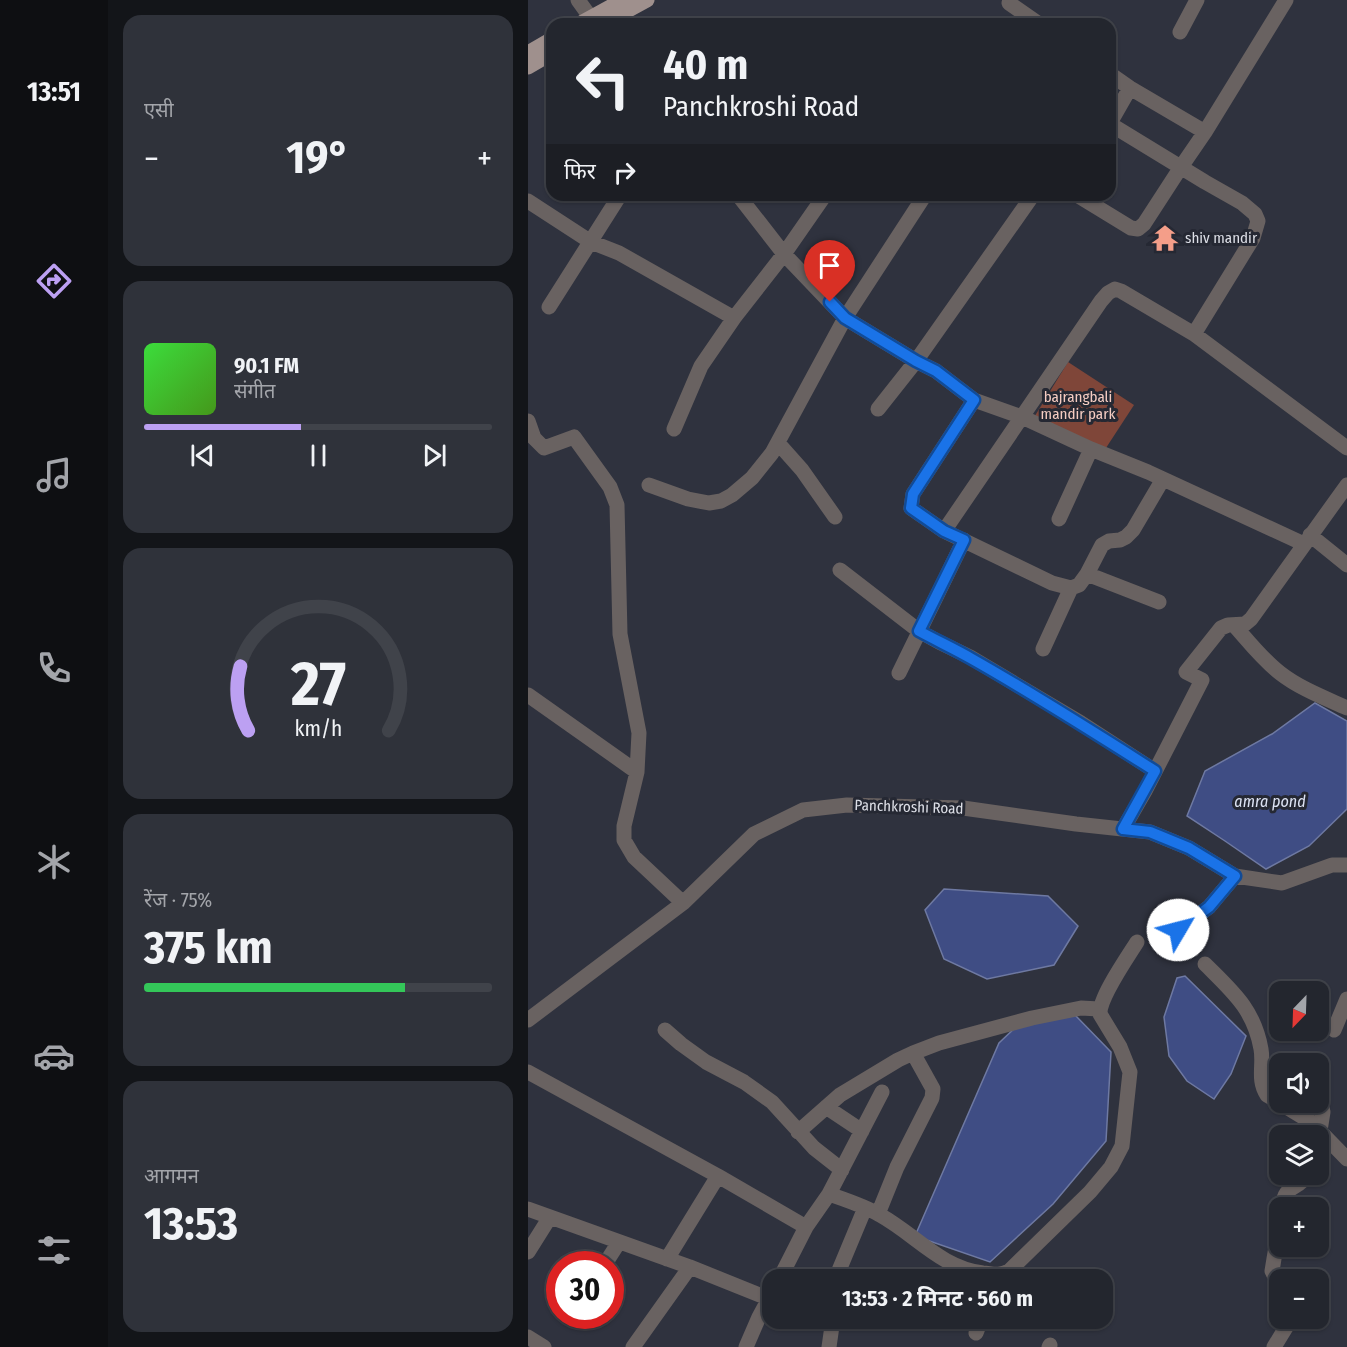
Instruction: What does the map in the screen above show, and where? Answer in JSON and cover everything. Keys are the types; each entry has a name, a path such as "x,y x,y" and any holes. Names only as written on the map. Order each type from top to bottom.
{"main road":[{"path":"603,18 623,0"},
{"path":"607,18 647,0"},
{"path":"528,53 546,42"},
{"path":"528,67 546,56"}],"street":[{"path":"578,0 594,18"},
{"path":"1179,32 1197,0"},
{"path":"1087,201 1131,228 1138,229 1144,224 1205,132 1286,0"},
{"path":"1009,3 1028,18"},
{"path":"1116,78 1205,132"},
{"path":"1116,112 1130,88"},
{"path":"1116,127 1242,203 1255,214 1258,221 1253,238 1194,334"},
{"path":"528,201 591,242 619,253 734,318"},
{"path":"549,307 616,201"},
{"path":"743,201 784,254 845,318 936,371 974,400 1022,417 1091,449 1307,540 1347,565"},
{"path":"674,429 701,366 821,201"},
{"path":"650,484 688,499 709,503 721,501 732,495 752,478 772,453 845,318 921,201"},
{"path":"878,409 916,361 1029,201"},
{"path":"944,531 1108,292 1115,289 1194,334 1347,448"},
{"path":"974,400 913,494 911,508 944,531 1052,583 1071,588 1079,585 1102,545 1120,540 1133,530 1163,479"},
{"path":"528,421 534,438 544,448 574,437 610,487 617,505 621,633 639,733 637,772 624,826 624,840 634,857 683,903"},
{"path":"778,443 802,470 835,517"},
{"path":"1059,519 1091,449"},
{"path":"1123,829 1202,680 1186,672 1221,628 1245,624 1251,619 1347,485"},
{"path":"899,673 964,540"},
{"path":"840,570 919,631 970,657 1081,723 1155,771"},
{"path":"1087,574 1159,602"},
{"path":"1043,649 1071,588"},
{"path":"1234,625 1262,657 1282,674 1314,693 1347,708"},
{"path":"528,695 637,772"},
{"name":"Panchkroshi Road","path":"528,1020 683,903 754,834 803,810 848,805 963,808 1150,832 1189,848 1235,876 1282,882 1332,865 1347,866"},
{"path":"1178,930 1209,907 1235,876"},
{"path":"1012,1269 1090,1192 1111,1167 1122,1146 1130,1072 1120,1047 1099,1009 1137,942"},
{"path":"1205,963 1243,1003 1257,1031 1262,1052 1261,1082 1263,1089 1267,1095 1313,1125"},
{"path":"1334,1030 1347,999"},
{"path":"798,1132 840,1095 913,1053 939,1043 1032,1018 1081,1008 1099,1009"},
{"path":"665,1030 706,1062 744,1082 772,1102 814,1148 842,1170"},
{"path":"841,1269 932,1098 933,1089 913,1053"},
{"path":"528,1072 806,1227"},
{"path":"785,1269 806,1227 829,1194 882,1092"},
{"path":"826,1107 862,1131"},
{"path":"1329,1144 1347,1159"},
{"path":"667,1259 718,1176"},
{"path":"1284,1197 1287,1191 1297,1185"},
{"path":"829,1194 872,1211 902,1228 944,1260 964,1269"},
{"path":"528,1209 762,1294"},
{"path":"528,1252 550,1217"},
{"path":"613,1251 619,1242"},
{"path":"633,1347 690,1267"},
{"path":"746,1347 762,1312"},
{"path":"830,1347 832,1329"},
{"path":"1274,1347 1285,1329"},
{"path":"528,1337 544,1347"}],"green space":[{"name":"bajrangbali mandir park","path":"1068,362 1134,405 1104,451 1033,419"}],"water":[{"name":"amra pond","path":"1315,703 1347,721 1347,809 1309,846 1266,869 1187,816 1205,771 1272,734"},
{"path":"944,889 1048,896 1078,926 1054,965 987,979 944,959 925,910"},
{"path":"1185,976 1246,1036 1231,1074 1214,1099 1187,1081 1169,1056 1164,1017 1177,978"},
{"path":"1074,1014 1111,1052 1106,1141 1053,1204 990,1262 915,1236 999,1043 1017,1026"}],"place":[{"name":"shiv mandir","path":"1165,238"}],"route":[{"path":"830,302 845,318 936,371 974,400 913,494 911,508 944,531 964,540 919,631 970,657 1081,723 1155,771 1123,829 1150,832 1189,848 1235,876 1209,907 1178,930"}]}
